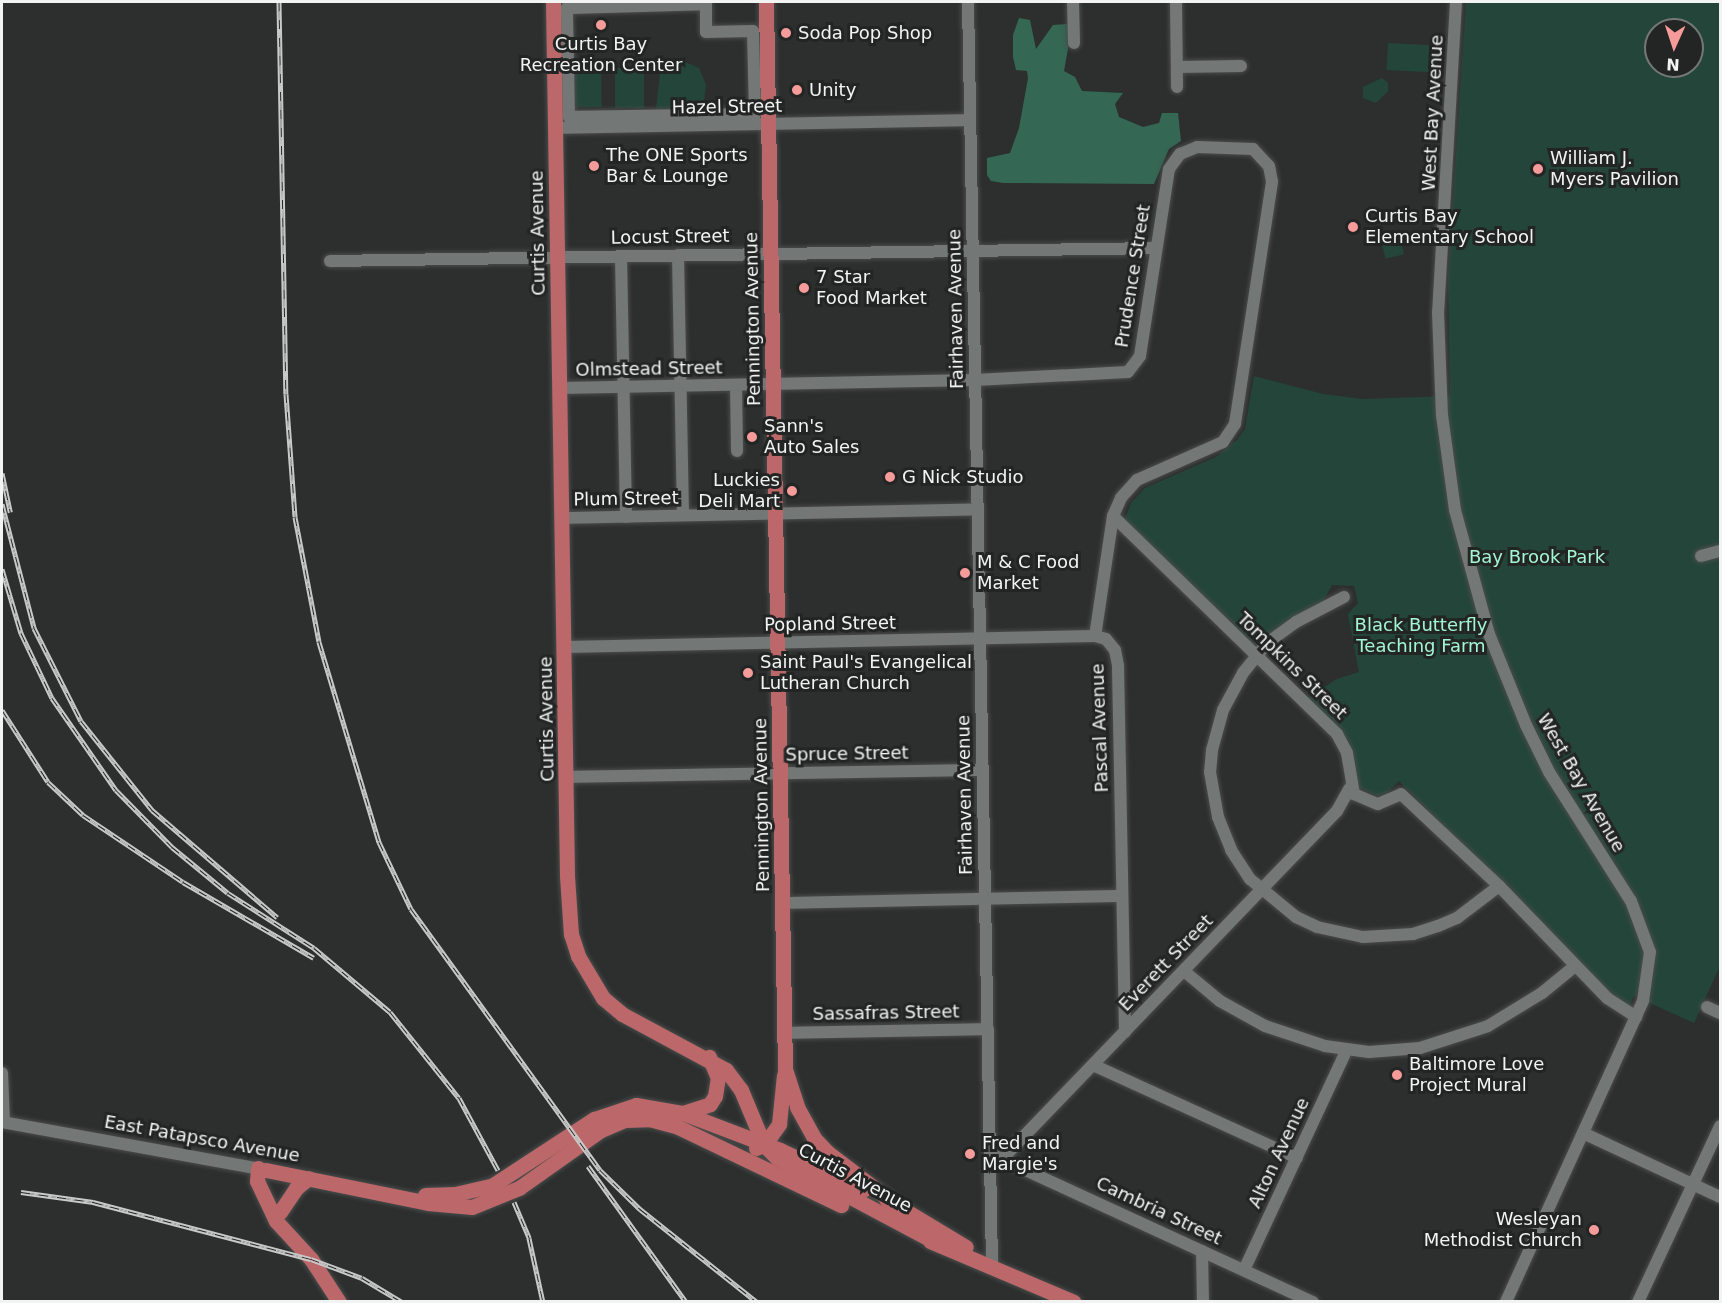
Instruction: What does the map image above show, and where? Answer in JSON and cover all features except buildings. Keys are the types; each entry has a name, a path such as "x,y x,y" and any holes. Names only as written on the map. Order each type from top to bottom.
{"main road":[{"name":"Curtis Avenue","path":"553,2 568,909 578,956 603,998 622,1014 709,1058 735,1079 764,1145 801,1174 939,1244"},
{"name":"Pennington Avenue","path":"766,2 782,773 785,1069 797,1107 814,1138 827,1152 894,1203"},
{"path":"681,1120 710,1104 715,1096 718,1078 709,1058"},
{"path":"764,1145 779,1124 785,1069"},
{"name":"East Patapsco Avenue","path":"262,1169 395,1194 455,1194 493,1185 594,1119 620,1108 650,1105 856,1212 992,1264 1074,1302"},
{"name":"East Patapsco Avenue","path":"681,1120 764,1145 894,1203 992,1264"},
{"path":"262,1169 280,1212 296,1242"},
{"path":"262,1169 257,1181 267,1205 339,1302"},
{"path":"280,1212 296,1188 309,1178"}],"street":[{"name":"Fairhaven Avenue","path":"968,2 988,1029 996,1156 992,1264"},
{"path":"1073,2 1074,43"},
{"path":"1176,2 1177,87"},
{"name":"West Bay Avenue","path":"1456,2 1438,312 1442,415 1455,510 1489,634 1526,725 1574,812 1631,901 1647,936 1650,969 1636,1017 1506,1302"},
{"path":"706,4 706,32 753,31 755,114 569,117 567,8 706,4"},
{"path":"1177,67 1241,66"},
{"name":"Hazel Street","path":"556,128 970,120"},
{"name":"Prudence Street","path":"1113,516 1137,480 1223,442 1235,424 1272,182 1269,166 1253,149 1206,146 1180,154 1169,169 1140,356 1133,368"},
{"name":"Locust Street","path":"330,261 1155,248"},
{"path":"678,255 683,515"},
{"path":"621,256 626,517"},
{"name":"Olmstead Street","path":"560,388 975,381 1122,374 1133,368"},
{"path":"736,385 737,451"},
{"name":"Plum Street","path":"562,518 978,509"},
{"path":"1095,636 1113,516"},
{"name":"Tompkins Street","path":"1113,516 1342,742 1349,763 1350,788"},
{"path":"1701,556 1720,551"},
{"path":"1344,597 1281,632 1256,656 1223,710 1212,750 1210,771 1223,833 1240,865 1261,890 1317,927 1363,937 1386,937 1438,926 1457,918 1499,886"},
{"name":"Popland Street","path":"565,647 1095,636"},
{"name":"Pascal Avenue","path":"1095,636 1111,643 1118,666 1125,1032"},
{"name":"Spruce Street","path":"567,777 983,770"},
{"path":"1350,788 1360,799 1378,804 1401,794 1499,886 1612,1002 1636,1017"},
{"name":"Everett Street","path":"996,1156 1093,1065 1184,971 1337,811 1350,788"},
{"path":"783,903 1122,896"},
{"path":"1184,971 1220,1001 1265,1026 1346,1051 1420,1048 1478,1030 1522,1007 1575,966"},
{"path":"1707,1007 1720,1013"},
{"name":"Sassafras Street","path":"785,1033 988,1029"},
{"name":"Alton Avenue","path":"1244,1270 1346,1051"},
{"path":"1093,1065 1296,1158"},
{"path":"2,1072 3,1122"},
{"name":"East Patapsco Avenue","path":"3,1122 262,1169"},
{"path":"1638,1302 1720,1126"},
{"path":"1583,1133 1720,1197"},
{"name":"Cambria Street","path":"996,1156 1313,1302"},
{"path":"1202,1251 1203,1302"}],"green space":[{"name":"Bay Brook Park","path":"1466,2 1720,2 1720,966 1694,1023 1634,996 1629,1007 1607,993 1399,781 1387,793 1378,796 1359,788 1350,745 1306,699 1337,679 1359,672 1348,614 1358,603 1354,586 1332,585 1323,602 1255,645 1125,519 1131,503 1145,488 1216,457 1237,440 1245,429 1254,376 1323,394 1363,399 1450,396 1448,279"},
{"path":"1019,18 1030,20 1036,49 1053,25 1067,24 1071,32 1064,71 1075,77 1082,91 1123,93 1115,104 1119,117 1143,127 1159,123 1162,113 1178,113 1181,141 1169,149 1154,184 991,181 987,175 987,158 1010,153 1019,128 1028,78 1027,71 1016,70 1013,57 1013,35"},
{"path":"1388,43 1432,45 1431,72 1387,70"},
{"path":"683,61 699,68 706,85 703,108 656,109 660,73 666,66"},
{"path":"601,67 602,107 570,108 569,68"},
{"path":"615,68 644,68 644,108 615,108"},
{"path":"1382,78 1388,83 1388,91 1376,103 1363,98 1363,87"},
{"path":"1398,230 1404,254 1386,259 1380,235"}],"railway":[{"path":"279,2 286,394 295,517 319,642 379,842 411,909 600,1170 640,1209 757,1302"},
{"path":"2,473 10,512"},
{"path":"2,504 34,628 81,721 152,810 277,917"},
{"path":"2,569 21,633 52,698 116,790 172,847 228,893 314,948 390,1012 459,1098 498,1170"},
{"path":"2,710 48,782 83,815 183,882 314,958"},
{"path":"588,1166 686,1302"},
{"path":"21,1192 93,1202 311,1259 362,1278 402,1302"},
{"path":"514,1202 529,1238 543,1302"}],"place":[{"name":"Curtis Bay Recreation Center","path":"601,25"},
{"name":"Soda Pop Shop","path":"786,33"},
{"name":"Unity","path":"797,90"},
{"name":"The ONE Sports Bar & Lounge","path":"594,166"},
{"name":"William J. Myers Pavilion","path":"1538,169"},
{"name":"Curtis Bay Elementary School","path":"1353,227"},
{"name":"7 Star Food Market","path":"804,288"},
{"name":"Sann's Auto Sales","path":"752,437"},
{"name":"G Nick Studio","path":"890,477"},
{"name":"Luckies Deli Mart","path":"792,491"},
{"name":"M & C Food Market","path":"965,573"},
{"name":"Saint Paul's Evangelical Lutheran Church","path":"748,673"},
{"name":"Baltimore Love Project Mural","path":"1397,1075"},
{"name":"Fred and Margie's","path":"970,1154"},
{"name":"Wesleyan Methodist Church","path":"1594,1230"}],"park label":[{"name":"Black Butterfly Teaching Farm","path":"1421,636"}]}
